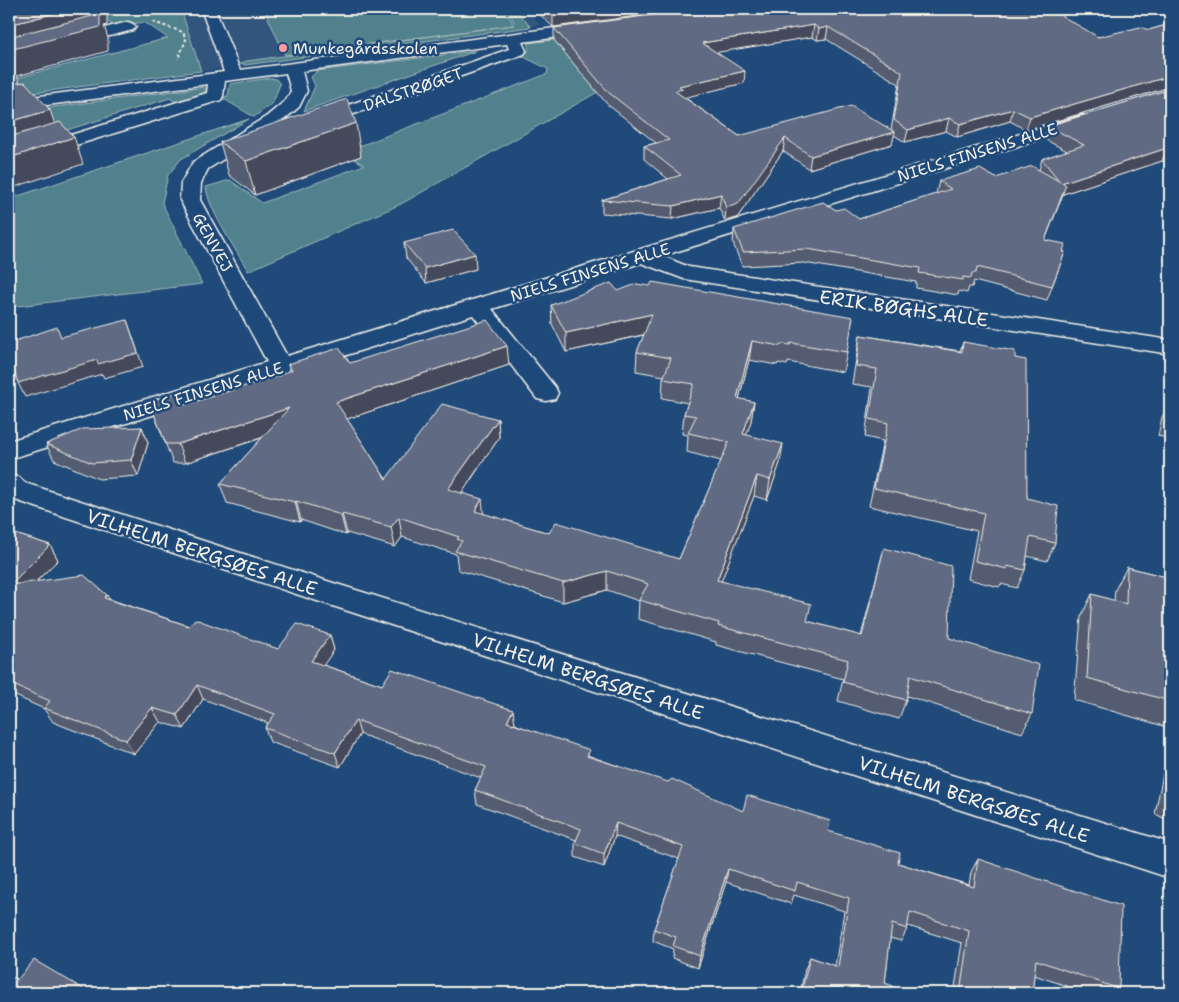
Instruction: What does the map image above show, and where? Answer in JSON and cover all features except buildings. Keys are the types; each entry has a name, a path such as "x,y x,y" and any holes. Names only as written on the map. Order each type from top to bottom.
{"street":[{"path":"9,160 215,96 225,78 208,9"},
{"name":"DALSTRØGET","path":"9,105 225,78 611,25"},
{"path":"9,58 128,27"},
{"name":"DALSTRØGET","path":"303,127 518,51 512,38"},
{"name":"GENVEJ","path":"282,368 190,200 191,182 200,166 273,120 293,103 299,91 292,68"},
{"name":"NIELS FINSENS ALLE","path":"9,450 282,368 1098,115"},
{"name":"ERIK BØGHS ALLE","path":"642,256 684,273 1170,347"},
{"path":"478,307 546,393"},
{"name":"VILHELM BERGSØES ALLE","path":"9,484 15,490 312,588 1170,861"}],"path":[{"path":"149,20 183,32 186,40 173,69 173,84"}],"shaded area":[{"name":"Munkegårdsskolen","path":"183,9 526,9 541,25 201,71"}],"green space":[{"path":"66,9 181,9 201,71 9,96 9,80 168,38 144,22 115,27 108,22 9,48 9,15"},
{"path":"264,9 501,9 511,19 513,25 285,55"},
{"path":"504,9 515,9 531,27 245,65 240,64 247,61 515,25 513,19"},
{"path":"554,40 603,89 401,204 248,271 217,218 206,187 230,180 262,203 364,165 344,152 547,74 548,69 522,56 528,52 528,43"},
{"path":"476,51 304,111 315,86 311,77 317,71"},
{"path":"269,78 276,79 280,84 273,103 254,117 222,98 228,96 230,84"},
{"path":"205,87 205,95 178,104 170,98 9,148 32,110"},
{"path":"249,119 181,159 168,175 162,203 202,284 9,307 9,219 14,218 9,212 9,199"}],"place":[{"name":"Munkegårdsskolen","path":"283,48"}]}
